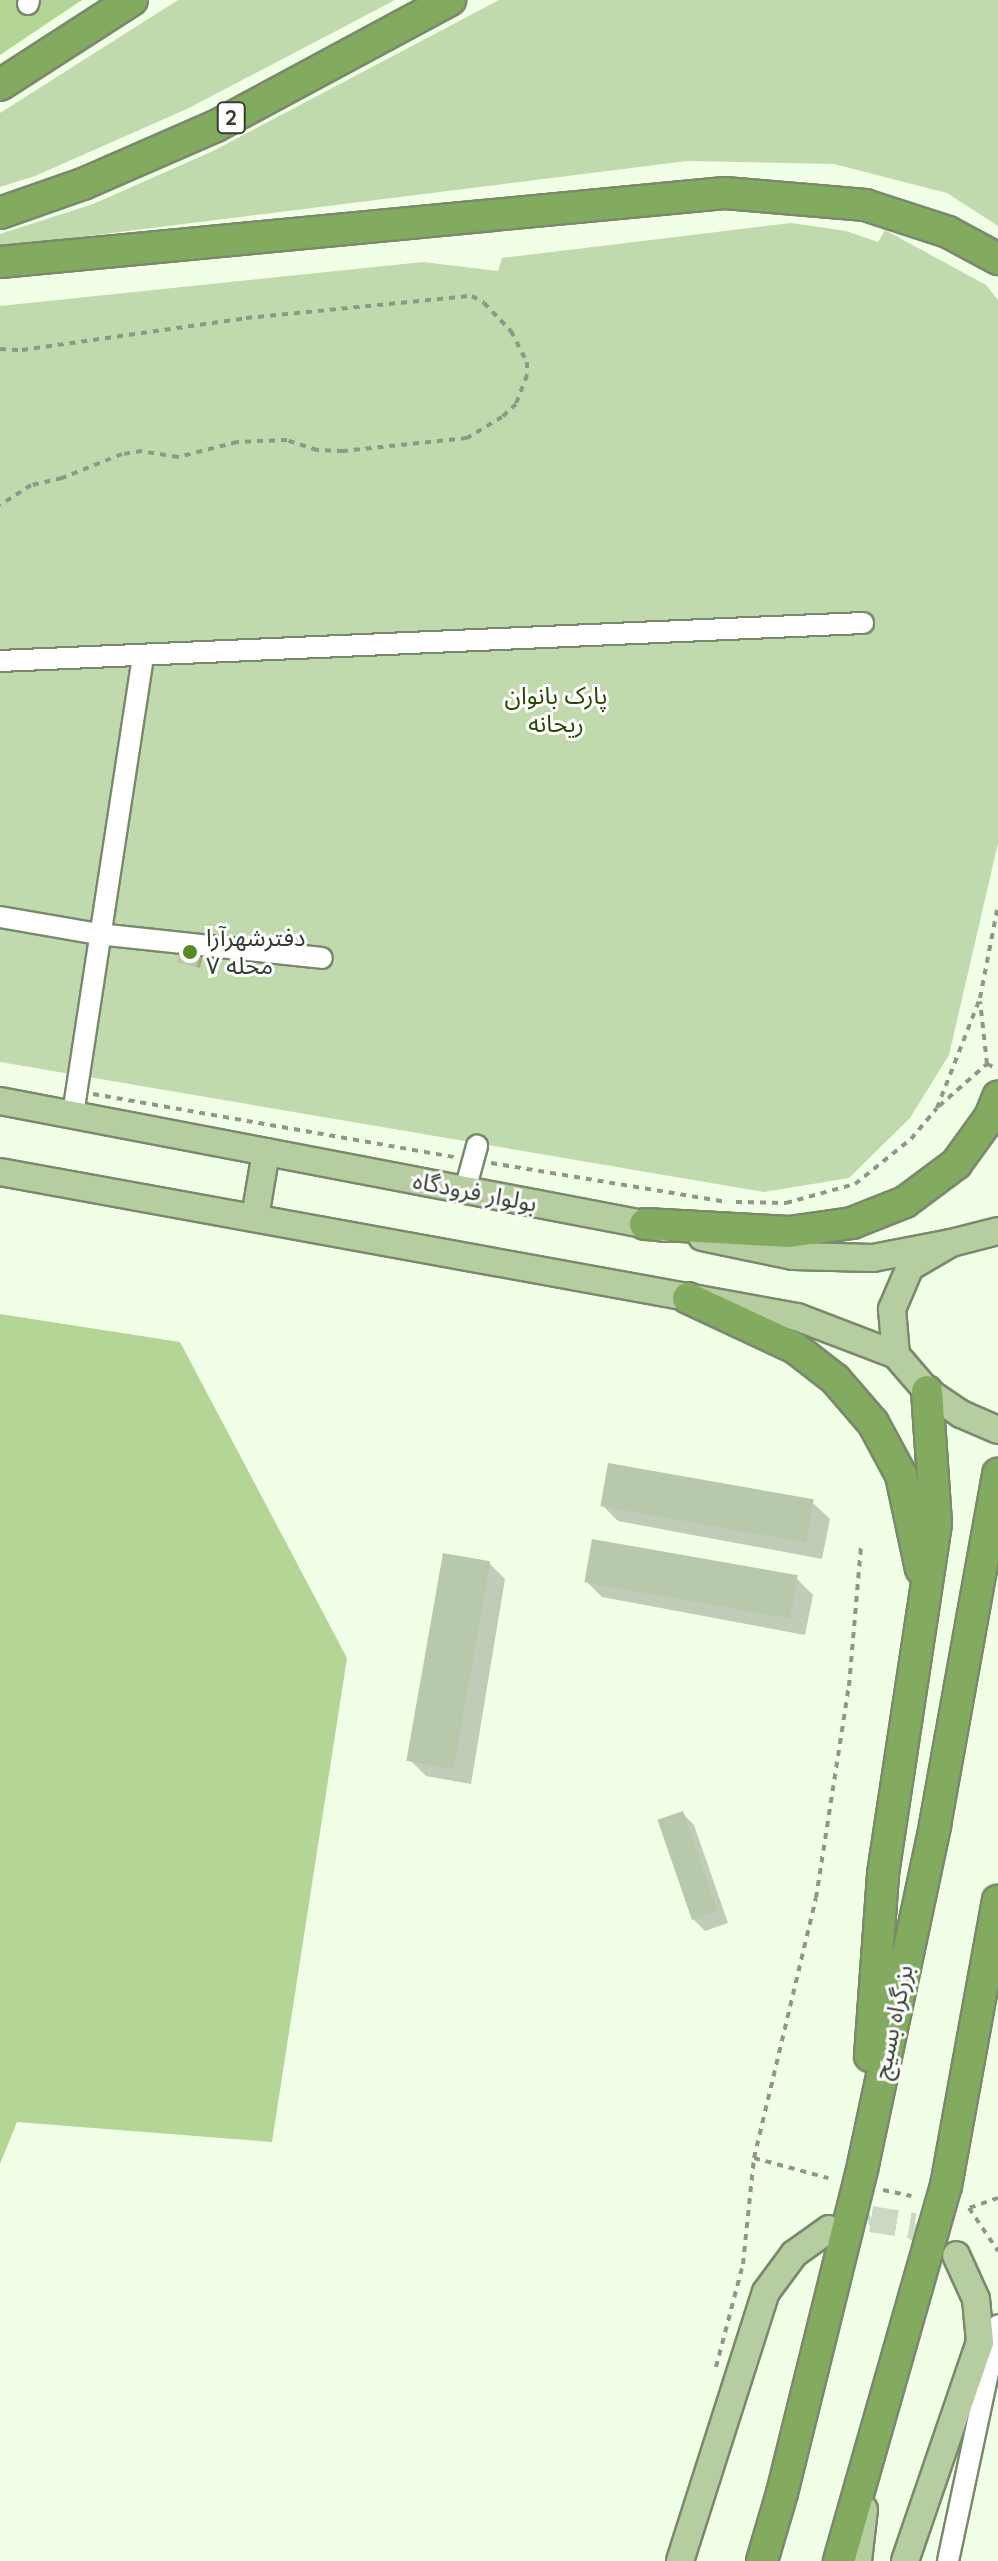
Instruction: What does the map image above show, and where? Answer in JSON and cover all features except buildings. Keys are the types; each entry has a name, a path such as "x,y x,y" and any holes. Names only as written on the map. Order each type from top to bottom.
{"highway":[{"path":"81,35 132,0"},
{"path":"0,85 143,0"},
{"name":"2","path":"0,213 83,184 216,126 450,0"},
{"path":"0,262 725,193 865,205 948,232 998,259"},
{"path":"645,1224 789,1232 852,1223 905,1202 956,1164 990,1117 998,1097"},
{"path":"688,1298 795,1348 835,1379 873,1423 901,1475 926,1595"},
{"path":"863,2165 883,1874 936,1523 927,1391"},
{"name":"بزرگراه بسیج","path":"762,2561 782,2493 863,2165 935,1825 998,1475"},
{"path":"946,2186 998,1901"},
{"path":"839,2561 998,2016"}],"main road":[{"name":"بولوار فرودگاه","path":"0,1101 74,1102 266,1152 645,1224 793,1256 873,1258 951,1243"},
{"path":"255,1217 266,1152"},
{"path":"0,1172 797,1317 896,1355 927,1391 961,1414 998,1430"},
{"path":"896,1355 892,1309 910,1267 951,1243 998,1231"},
{"path":"680,2561 766,2292 794,2254 829,2229"},
{"path":"905,2561 980,2342 976,2299 956,2255"},
{"path":"858,2561 870,2457"},
{"path":"752,2561 782,2493"}],"street":[{"path":"0,661 863,623"},
{"path":"74,1102 143,655"},
{"path":"0,917 98,934 322,958"},
{"path":"465,1190 475,1153"},
{"path":"949,2561 993,2383 998,2325"}],"path":[{"path":"0,349 22,350 246,318 472,296 484,303 511,331 527,362 527,375 516,404 502,417 467,438 343,451 317,450 287,440 237,442 178,457 142,451 122,454 62,478 31,485 0,505"},
{"path":"937,1108 980,998 998,905"},
{"path":"980,998 987,1064"},
{"path":"987,1064 998,1069"},
{"path":"74,1102 475,1153 728,1202 786,1203 855,1184 911,1139 937,1108 987,1064"},
{"path":"713,2378 743,2264 754,2158 816,1898 849,1686 861,1547"},
{"path":"754,2158 828,2178"},
{"path":"883,2190 911,2196"},
{"path":"998,2198 969,2208 998,2251"}],"green space":[{"path":"0,0 82,0 0,55"},
{"path":"178,0 395,0 189,108 35,176 0,187 0,113"},
{"path":"499,0 998,0 998,226 947,193 834,164 687,161 0,247 0,234 93,204 213,151"},
{"name":"پارک بانوان ریحانه","path":"791,223 846,231 878,242 885,230 986,285 998,300 998,843 949,1055 910,1118 849,1178 764,1192 0,1062 0,306 423,262 498,271 502,258"},
{"path":"0,1314 180,1342 347,1658 272,2142 17,2122 0,2164"}],"tunnel":[{"path":"830,2229 871,2219 914,2226 946,2249"}],"place":[{"name":"دفترشهرآرا محله ۷","path":"190,952"}]}
